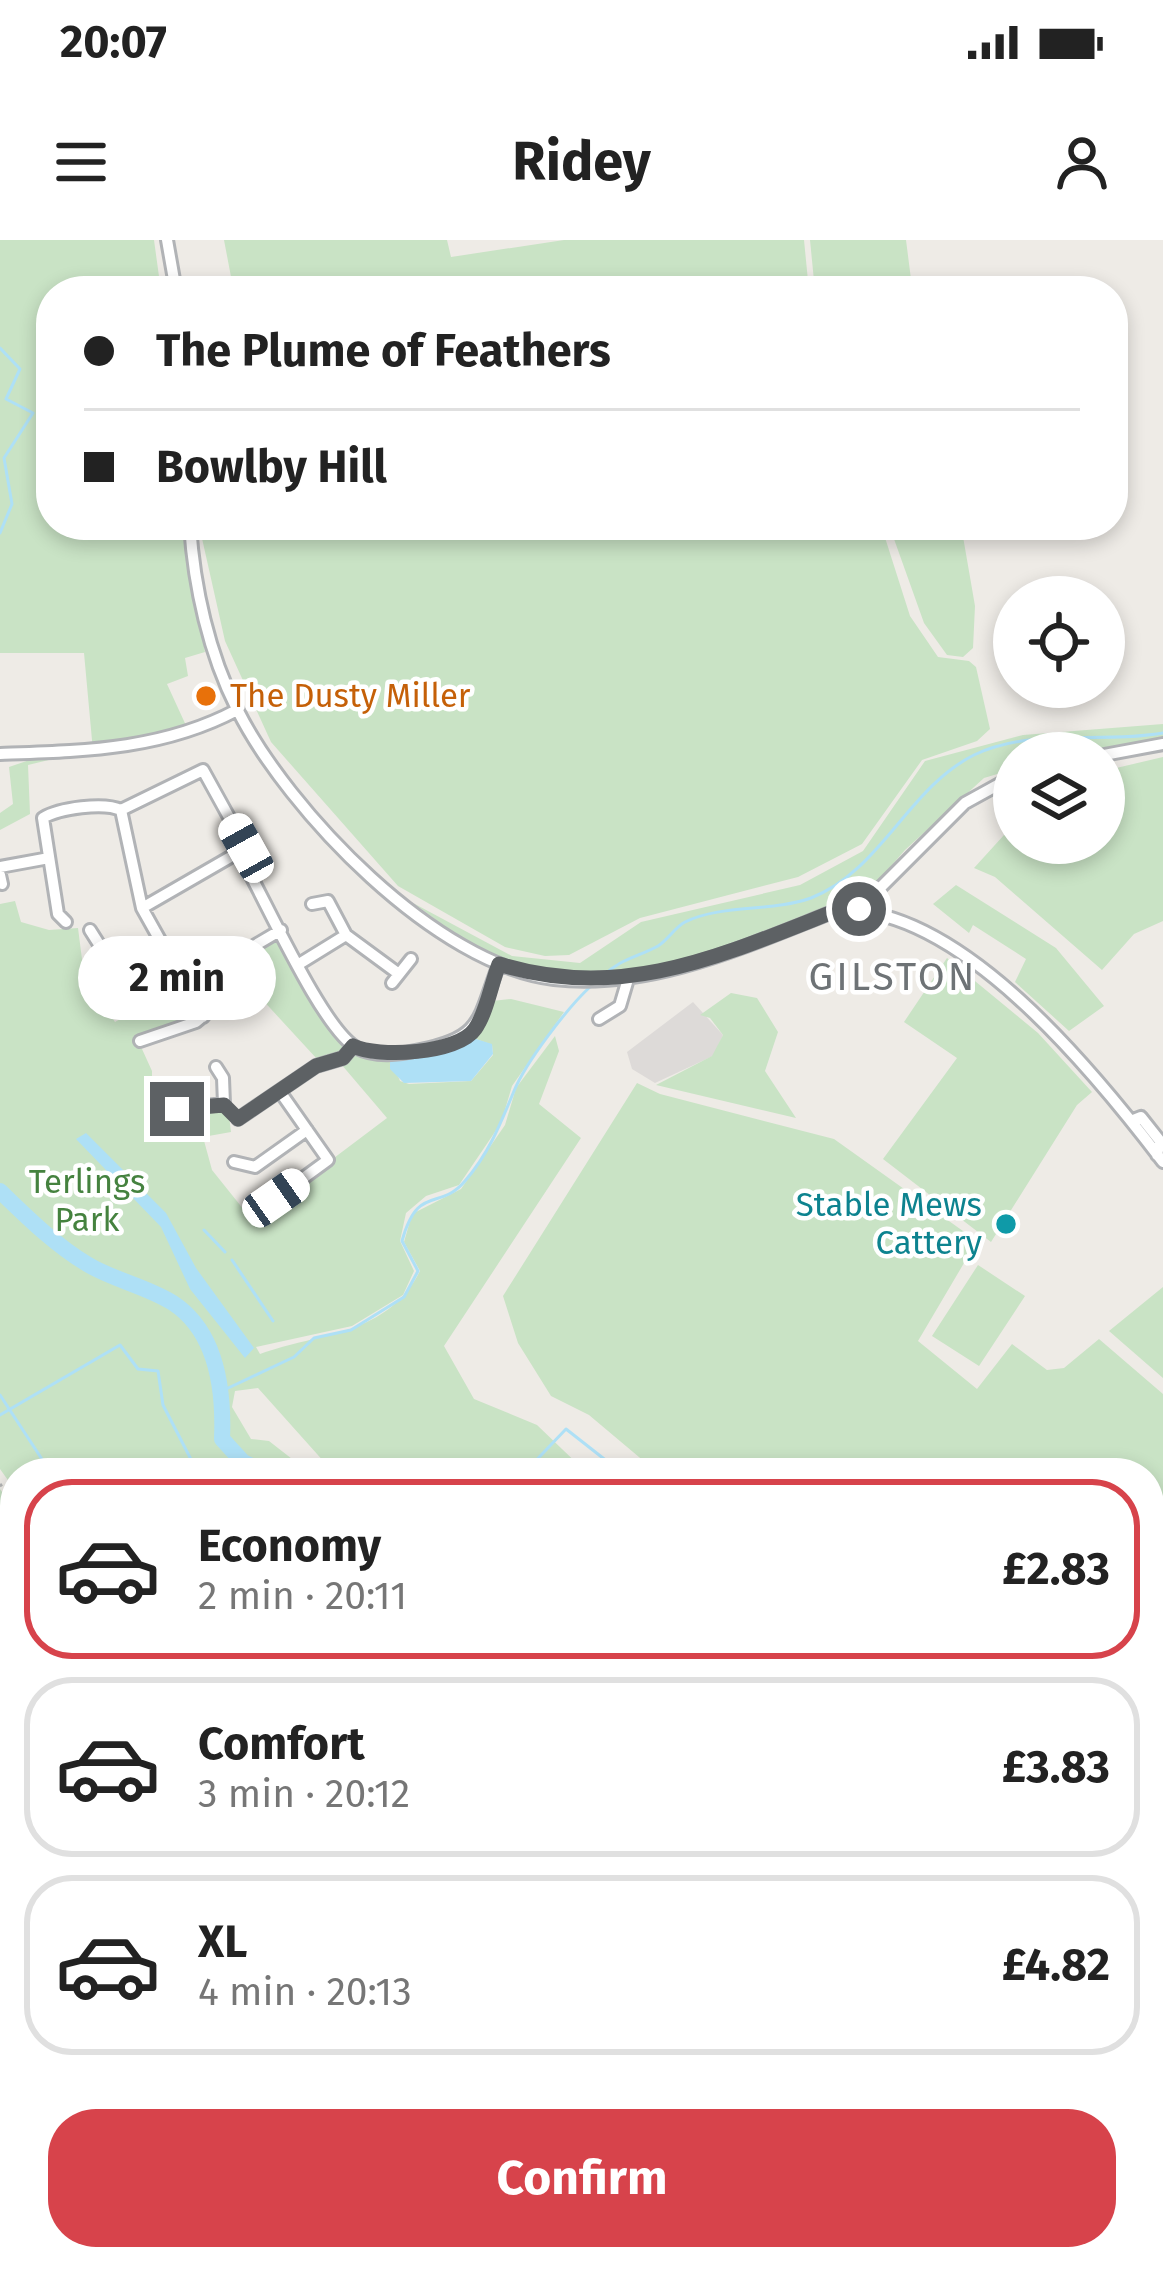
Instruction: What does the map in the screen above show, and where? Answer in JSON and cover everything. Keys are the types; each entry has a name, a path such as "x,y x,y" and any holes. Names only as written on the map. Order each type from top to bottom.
{"street":[{"path":"167,240 173,276"},
{"path":"192,540 204,616 237,710 304,804 434,928 499,964 553,979 610,981 685,965 835,911 859,909 903,922 981,970 1020,1002 1131,1121 1141,1117 1160,1141 1160,1158"},
{"path":"0,754 105,751 175,737 237,710"},
{"path":"1125,751 1163,744"},
{"path":"121,811 203,770 299,964 332,1023 353,1046 389,1054 464,1038 475,1030 499,964"},
{"path":"859,909 965,803 993,788"},
{"path":"66,922 58,914 43,818 54,811 111,805 121,811 142,908 203,1017"},
{"path":"142,908 242,850"},
{"path":"1,875 49,857"},
{"path":"312,904 328,901 346,935 396,979 411,959"},
{"path":"90,930 103,949 119,952 130,974"},
{"path":"186,986 281,930"},
{"path":"299,964 346,935"},
{"path":"99,992 168,955"},
{"path":"599,1019 620,1006 628,979"},
{"path":"140,1041 203,1017 237,988"},
{"path":"216,1067 223,1078 224,1105 239,1124 353,1046"},
{"path":"175,1088 177,1109 224,1105"},
{"path":"276,1198 328,1160 280,1094"},
{"path":"234,1162 255,1167 307,1130"}],"shaded area":[{"path":"693,1002 723,1035 713,1056 655,1083 632,1069 627,1052"}],"green space":[{"path":"0,240 154,240 159,276 36,276 36,540 186,540 205,652 185,658 188,676 167,684 189,732 93,751 84,653 0,653"},
{"path":"224,240 447,240 451,257 564,240 804,240 808,276 231,276"},
{"path":"810,240 906,240 911,276 814,276"},
{"path":"202,540 886,540 910,616 938,657 969,661 976,667 990,729 977,741 922,760 862,844 798,877 640,918 569,955 545,956 505,947 398,886 271,742 225,641"},
{"path":"894,540 964,540 975,606 973,648 963,657 947,655 924,623"},
{"path":"1163,724 1163,740 1125,746 1125,732 1061,732"},
{"path":"993,743 993,775 984,778 905,850 864,897 672,969 543,972 485,956 413,903 512,956 580,963 641,922 800,885 863,851 925,761"},
{"path":"56,751 57,758 28,765 30,814 0,830 0,813 13,804 9,767"},
{"path":"1163,757 1163,921 1134,934 1102,970 995,877 974,868 993,847 993,864 1125,864 1125,766"},
{"path":"956,885 1056,948 1104,1006 1069,1031 1015,982 1026,959 973,925 969,933 933,904"},
{"name":"Terlings Park","path":"15,901 21,922 49,930 78,928 84,975 115,1022 179,985 194,1010 191,1018 137,1038 152,1071 152,1091 173,1113 221,1108 229,1116 231,1132 203,1137 212,1170 248,1215 257,1216 387,1118 341,1064 355,1053 416,1053 391,1059 400,1081 409,1084 471,1081 493,1055 492,1045 466,1041 481,1028 492,1001 511,999 564,1012 512,1086 501,1123 459,1185 426,1196 406,1213 400,1241 414,1271 403,1295 420,1271 404,1242 412,1214 461,1189 505,1125 516,1088 555,1036 559,1051 539,1104 581,1138 444,1346 474,1399 537,1425 571,1458 321,1458 258,1388 235,1391 232,1407 251,1439 269,1441 291,1458 0,1458 0,904","holes":["403,1295 390,1308 350,1329 260,1354 256,1347 352,1326"]},
{"path":"276,937 343,1050 317,1059 247,983 230,987 206,1008 192,984"},
{"path":"947,958 1038,1033 1092,1092 1077,1105 991,1242 883,1159 957,1058 904,1022"},
{"path":"731,993 757,998 778,1032 765,1071 796,1118 656,1085 712,1056 723,1035 710,1018 700,1015"},
{"path":"637,1083 660,1094 834,1139 977,1241 918,1341 977,1389 1012,1344 1047,1370 1064,1368 1099,1339 1163,1394 1163,1458 640,1458 589,1415 551,1396 518,1343 503,1296"},
{"path":"978,1265 1025,1296 979,1366 932,1336"},
{"path":"1163,1287 1163,1378 1109,1331"}],"water":[{"path":"476,1039 492,1044 493,1054 471,1081 404,1083 390,1069 390,1059"},
{"path":"86,1133 166,1213 196,1268 254,1348 245,1358 190,1289 161,1227 76,1139"}],"waterway":[{"path":"0,348 20,369 6,399 33,413 4,458 12,504 0,533"},
{"path":"603,976 658,946 681,924 699,916 796,902 835,885 876,850 931,787 974,755 1020,741 1163,733"},
{"path":"224,1390 294,1357 314,1338 351,1330 404,1297 418,1271 402,1241 408,1223 422,1205 455,1190 473,1170 528,1065 591,986"},
{"path":"0,1191 75,1256 163,1297 188,1315 215,1364 222,1439 239,1458"},
{"path":"204,1230 225,1252"},
{"path":"232,1260 273,1321"},
{"path":"0,1415 120,1345 138,1369 158,1371 163,1405 190,1458"},
{"path":"0,1395 41,1458"},
{"path":"538,1458 566,1429 603,1458"}],"place":[{"name":"The Dusty Miller","path":"206,696"},
{"name":"Stable Mews Cattery","path":"1006,1224"}],"district":[{"name":"GILSTON","path":"893,977"}],"route":[{"path":"177,1109 224,1105 238,1119 259,1110 316,1066 343,1058 353,1046 389,1054 464,1038 475,1030 499,964 553,979 628,979 672,970 835,911 859,909"}]}
